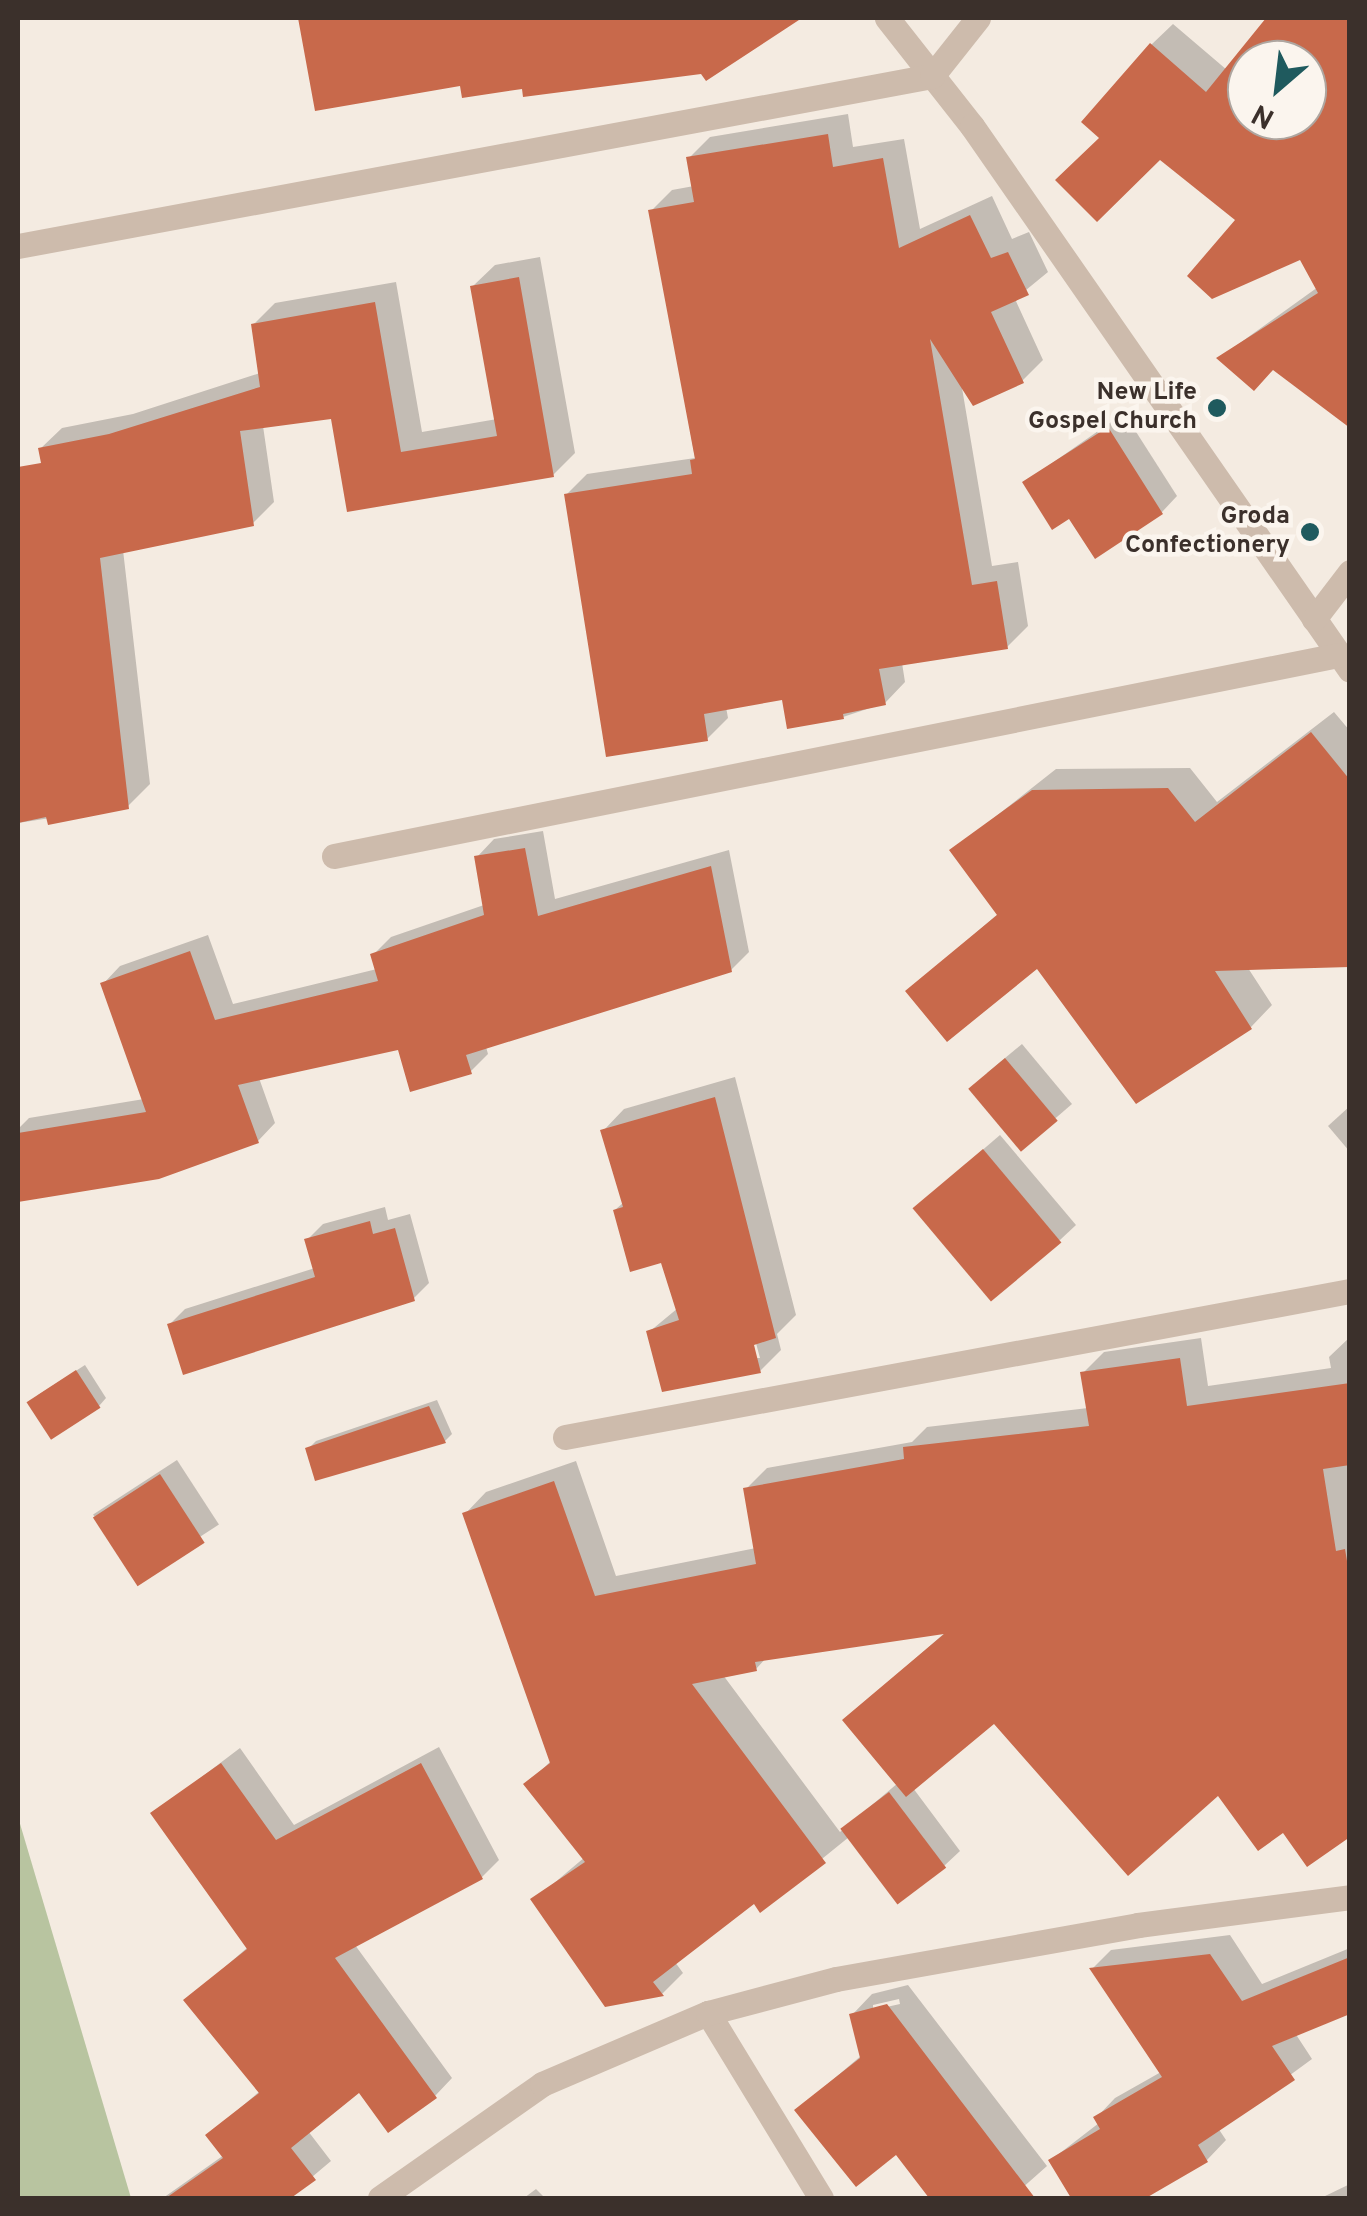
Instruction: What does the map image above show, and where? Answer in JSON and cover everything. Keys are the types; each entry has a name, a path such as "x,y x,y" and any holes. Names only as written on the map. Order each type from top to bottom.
{"street":[{"path":"334,856 1344,663 932,76 887,18"},
{"path":"18,246 932,76 978,18"},
{"path":"1314,619 1350,572"},
{"path":"565,1438 1350,1292"},
{"path":"380,2198 542,2084 708,2013 854,1976 1138,1925 1350,1896"},
{"path":"708,2013 821,2198"}],"green space":[{"path":"18,1817 131,2198 18,2198"}],"building":[{"path":"298,18 802,18 706,81 701,74 523,97 522,89 462,98 460,86 315,111"},
{"path":"1266,18 1350,18 1350,428 1273,370 1254,391 1216,358 1318,293 1300,260 1212,299 1187,276 1235,220 1160,160 1097,222 1055,180 1099,138 1081,122 1150,43 1206,92 1227,66 1227,140 1327,140 1327,40 1248,40"},
{"path":"828,134 833,167 883,158 899,248 970,215 991,258 1008,252 1029,295 991,312 1024,383 973,406 930,339 972,585 997,581 1008,649 879,669 886,705 843,714 844,719 787,729 782,700 704,714 708,741 606,757 564,494 692,474 690,460 695,459 648,210 694,202 686,157"},
{"path":"519,277 554,477 347,512 331,419 240,431 254,526 100,558 129,809 48,825 46,817 18,823 18,467 41,463 38,448 109,434 260,387 251,324 375,302 401,452 497,436 470,286"},
{"path":"1108,427 1163,514 1095,559 1069,519 1052,530 1022,482"},
{"path":"1311,732 1350,780 1350,967 1215,971 1252,1029 1136,1104 1037,969 947,1042 905,991 997,915 949,850 1032,790 1168,788 1195,822"},
{"path":"525,848 538,916 711,866 732,972 466,1055 472,1074 410,1092 398,1050 238,1085 259,1143 159,1179 18,1202 18,1133 146,1112 100,983 190,951 215,1020 378,981 370,954 484,915 474,856"},
{"path":"1005,1058 1058,1121 1021,1152 968,1089"},
{"path":"715,1097 776,1338 754,1345 761,1373 662,1392 646,1331 679,1320 661,1263 630,1272 613,1210 623,1207 600,1130"},
{"path":"983,1149 1061,1242 991,1302 913,1208"},
{"path":"370,1221 373,1234 395,1228 415,1301 183,1375 167,1324 315,1277 304,1239"},
{"path":"1180,1358 1187,1406 1350,1383 1350,1465 1323,1469 1336,1551 1345,1549 1350,1579 1350,1837 1307,1867 1283,1833 1258,1851 1218,1796 1128,1876 994,1724 906,1797 842,1720 944,1634 755,1662 757,1671 692,1684 826,1863 760,1913 754,1904 653,1982 664,1996 605,2007 530,1899 585,1862 523,1784 550,1763 462,1513 554,1481 595,1596 756,1564 743,1488 904,1459 903,1447 1089,1426 1080,1372"},
{"path":"76,1370 101,1408 51,1440 27,1402"},
{"path":"429,1406 446,1443 315,1481 305,1448"},
{"path":"160,1474 205,1543 138,1586 93,1518"},
{"path":"221,1763 276,1840 421,1763 483,1879 335,1958 437,2098 388,2133 359,2093 291,2148 316,2180 291,2198 166,2198 223,2158 205,2135 259,2093 183,2000 247,1949 150,1813"},
{"path":"889,1792 946,1868 897,1905 840,1829"},
{"path":"1210,1954 1242,2001 1350,1957 1350,2014 1272,2046 1295,2080 1198,2145 1208,2162 1146,2198 1071,2198 1048,2160 1100,2129 1093,2117 1162,2077 1089,1968"},
{"path":"887,2004 1035,2198 929,2198 896,2155 856,2187 794,2110 860,2058 849,2014"}],"place":[{"name":"New Life Gospel Church","path":"1217,408"},
{"name":"Groda Confectionery","path":"1310,532"}]}
